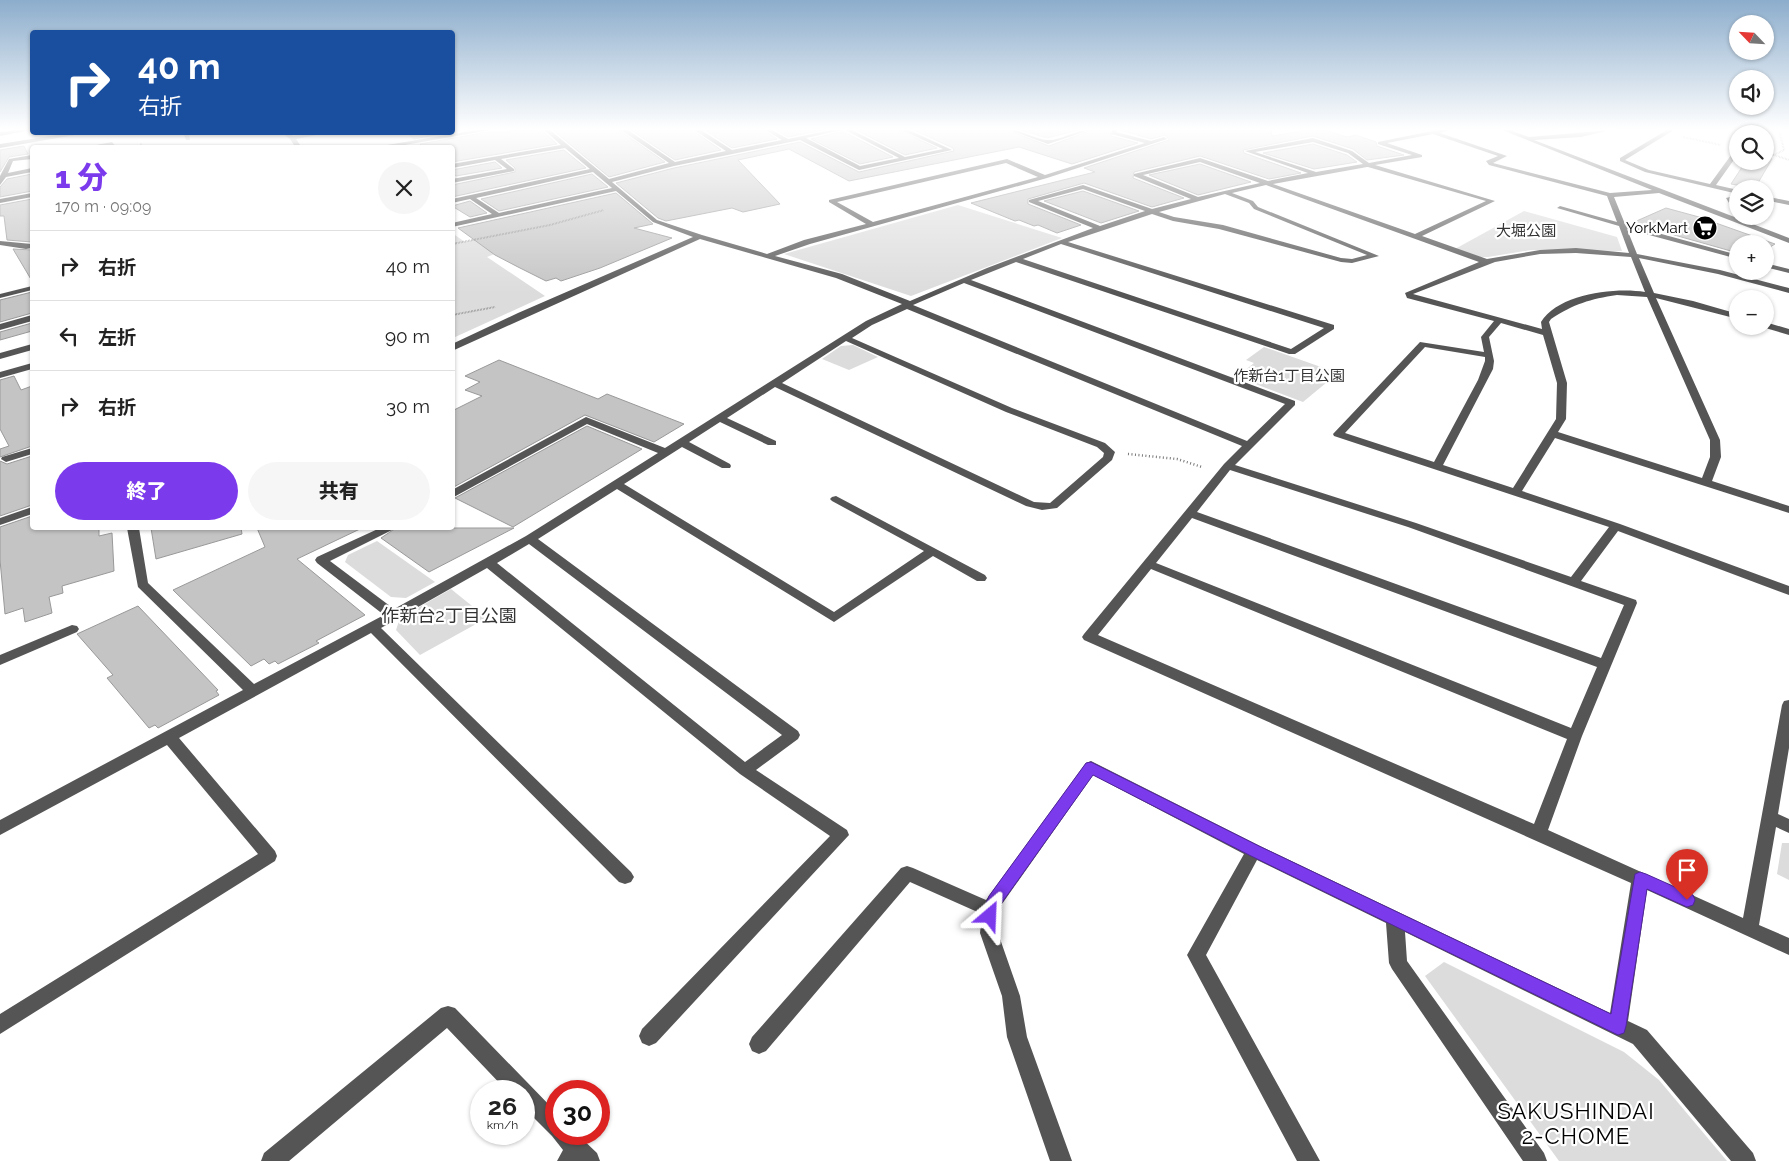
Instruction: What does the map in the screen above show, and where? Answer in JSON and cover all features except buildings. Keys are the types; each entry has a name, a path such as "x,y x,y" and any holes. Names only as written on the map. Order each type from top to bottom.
{"street":[{"path":"455,200 529,184"},
{"path":"612,184 655,221 699,237 839,276 1248,445"},
{"path":"872,224 831,202 907,184"},
{"path":"768,256 807,242 1019,184"},
{"path":"1160,184 1198,199"},
{"path":"0,828 253,692 530,539 869,323 907,305 1061,242 1198,199 1266,184"},
{"path":"1268,184 1487,262"},
{"path":"1415,237 1492,201 1433,184"},
{"path":"1568,184 1610,195 1658,191"},
{"path":"1641,184 1789,241"},
{"path":"1704,184 1729,190"},
{"path":"1101,229 1031,202 1084,187 1178,220 1220,227 1341,260 1352,261 1375,256 1256,208 1251,202 1227,192"},
{"path":"455,224 617,189"},
{"path":"0,201 30,195"},
{"path":"1610,195 1650,294 1707,418 1718,448 1715,461 1705,484"},
{"path":"471,197 498,215"},
{"path":"1774,200 1789,203"},
{"path":"1560,208 1729,255"},
{"path":"455,347 521,315 699,237"},
{"path":"1018,260 1292,352 1331,327 1061,242"},
{"path":"0,243 30,246"},
{"path":"1547,333 1410,296 1409,293 1487,262 1525,254 1566,252 1634,256 1697,266 1789,291"},
{"path":"1774,267 1789,271"},
{"path":"965,281 1292,403 1224,470 1089,637 1539,833 1789,947"},
{"path":"0,296 30,288"},
{"path":"1516,492 1562,419 1562,383 1547,333 1545,322 1548,317 1592,296 1618,292 1650,294 1689,302 1729,314"},
{"path":"0,327 30,319"},
{"path":"1437,466 1470,402 1487,374 1490,362 1487,356 1485,337 1499,320"},
{"path":"1786,331 1789,341"},
{"path":"775,383 1030,504 1042,507 1053,506 1108,458 1110,452 1101,445 1001,406 846,338"},
{"path":"1487,356 1423,344 1338,434 1616,526 1789,591"},
{"path":"0,356 29,348"},
{"path":"0,375 30,367"},
{"path":"720,419 772,443"},
{"path":"455,493 586,420 665,452"},
{"path":"1553,434 1789,510"},
{"path":"681,442 726,466"},
{"path":"6,459 30,451"},
{"path":"1224,470 1412,525 1631,603 1575,736 1539,833"},
{"path":"617,484 834,618 933,551"},
{"path":"836,499 980,578"},
{"path":"0,522 30,511"},
{"path":"1190,513 1605,665"},
{"path":"1574,582 1616,526"},
{"path":"133,530 142,584 253,692"},
{"path":"384,530 321,560 393,615"},
{"path":"530,539 793,735 745,770"},
{"path":"488,562 745,770 841,835 649,1036"},
{"path":"1148,564 1575,736"},
{"path":"372,627 625,877"},
{"path":"0,660 72,629"},
{"path":"1750,928 1789,705"},
{"path":"0,1025 269,856 169,737"},
{"path":"1061,1161 1017,1037 1011,996 989,933 991,910 994,901 1091,767 1254,851 1640,1037 1745,1161"},
{"path":"1769,817 1789,826"},
{"path":"1254,851 1196,955 1308,1161"},
{"path":"759,1044 907,873 991,910"},
{"path":"1618,1026 1640,879"},
{"path":"1395,919 1398,962 1536,1161"},
{"path":"272,1161 448,1015 511,1080"},
{"path":"535,1105 545,1116"},
{"path":"570,1145 578,1157"}],"path":[{"path":"455,243 550,225 605,210"},
{"path":"1110,452 1177,459 1224,470"}],"green space":[{"path":"622,204 487,257 545,296 455,337 455,235 465,242"},
{"path":"958,205 1062,238 911,296 784,254"},
{"name":"大堀公園","path":"1524,211 1617,237 1622,251 1531,250 1480,257 1455,249"},
{"path":"853,345 878,357 849,370 822,359 841,346"},
{"name":"作新台1丁目公園","path":"1264,347 1338,373 1303,402 1237,377 1254,363 1246,360"},
{"path":"377,541 435,582 406,598 391,597 345,562 348,555"},
{"name":"作新台2丁目公園","path":"451,589 487,618 420,655 396,630 400,618"},
{"path":"1782,843 1789,843 1789,880 1777,874"},
{"path":"1444,962 1624,1052 1659,1080 1727,1161 1559,1161 1425,976"}],"place":[{"name":"YorkMart","path":"1705,228"}],"district":[{"name":"SAKUSHINDAI 2-CHOME","path":"1576,1124"}],"route":[{"path":"990,916 994,901 1091,767 1254,851 1618,1026 1640,879 1687,900"}]}
